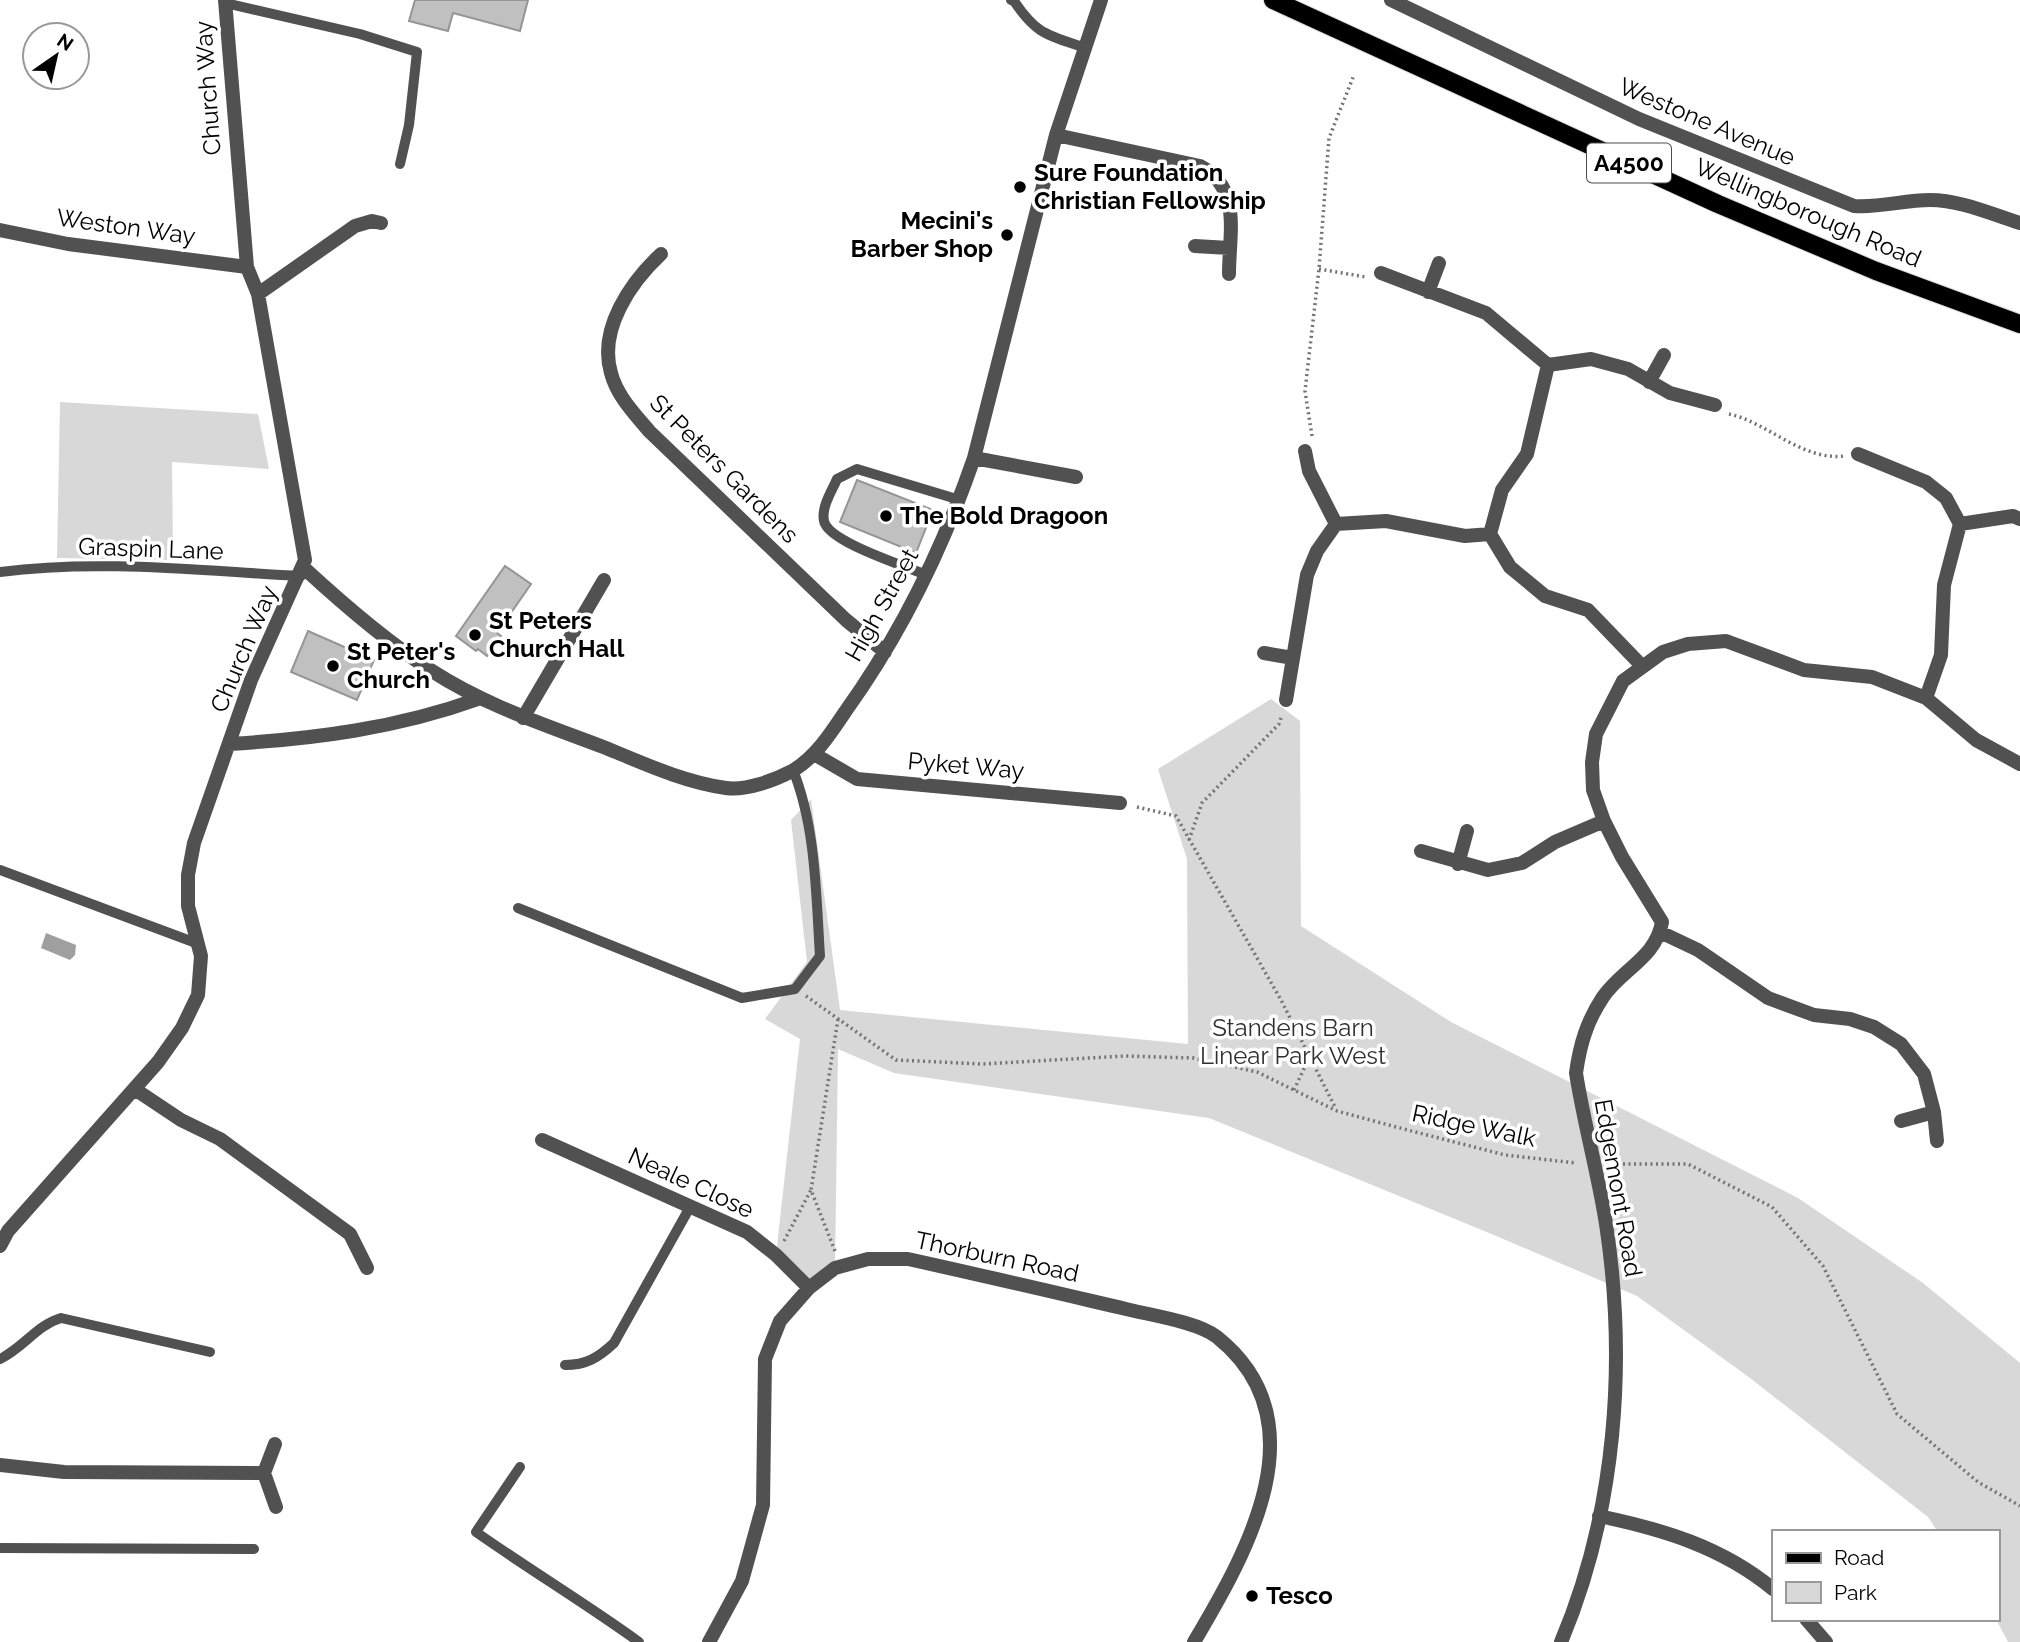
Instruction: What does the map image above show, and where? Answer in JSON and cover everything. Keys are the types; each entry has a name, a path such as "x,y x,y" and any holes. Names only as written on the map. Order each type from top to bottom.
{"main road":[{"name":"Wellingborough Road","path":"1271,0 1718,204 1876,271 2020,324"}],"street":[{"name":"High Street","path":"302,572 430,670 478,699 523,718 679,778 729,789 765,782 793,771 814,754 885,652 926,575 960,500 974,458 1056,135 1083,47 1101,0"},
{"name":"Westone Avenue","path":"1391,0 1639,118 1854,206 1870,207 1929,200 1952,202 2020,223"},
{"name":"Church Way","path":"0,1246 8,1231 136,1090 190,1015 202,972 188,906 188,875 194,844 251,680 302,572 305,551 258,294 247,267 225,2"},
{"path":"1056,135 1200,166 1212,172 1227,192 1231,203 1229,274"},
{"path":"258,294 355,226 372,221 382,223"},
{"name":"Weston Way","path":"0,230 68,244 247,267"},
{"path":"1195,246 1229,248"},
{"name":"St Peters Gardens","path":"661,254 640,274 620,307 610,339 610,371 622,400 649,431 846,620 885,652"},
{"path":"1428,292 1439,263"},
{"path":"1381,273 1486,313 1515,334 1548,365"},
{"path":"1649,382 1664,355"},
{"path":"1548,365 1591,359 1628,369 1670,393 1715,405"},
{"path":"1548,365 1536,426 1527,454 1503,490 1490,534 1510,568 1545,596 1588,610 1642,666"},
{"path":"1305,451 1308,471 1336,524"},
{"path":"1858,454 1926,482 1946,498 1960,524 1944,586 1941,655 1926,698"},
{"path":"974,458 1076,477"},
{"path":"1960,524 2012,516 2020,519"},
{"path":"1336,524 1386,522 1465,536 1490,534"},
{"path":"1286,700 1307,575 1317,551 1336,524"},
{"path":"523,718 604,580"},
{"path":"1937,1141 1934,1112 1924,1074 1901,1044 1874,1027 1850,1019 1814,1015 1768,998 1698,950 1660,932 1662,922 1656,908 1622,857 1604,821 1593,790 1592,762 1596,734 1623,681 1642,666 1663,652 1688,644 1726,641 1804,670 1872,677 1926,698 1976,740 2020,764"},
{"path":"1264,653 1293,658"},
{"path":"229,744 304,740 347,733 443,712 478,699"},
{"name":"Pyket Way","path":"814,754 857,779 1120,803"},
{"path":"1421,852 1488,870 1522,863 1555,842 1604,821"},
{"path":"1458,864 1467,831"},
{"name":"Edgemont Road","path":"1561,1642 1586,1572 1599,1516 1611,1446 1616,1379 1614,1300 1606,1224 1576,1073 1587,1024 1604,995 1650,951 1660,932"},
{"path":"136,1090 181,1120 220,1139 350,1234 367,1268"},
{"path":"1901,1121 1934,1112"},
{"name":"Neale Close","path":"542,1140 747,1232 776,1255 809,1288"},
{"name":"Thorburn Road","path":"709,1642 742,1581 763,1505 765,1359 780,1321 809,1288 841,1266 868,1259 908,1259 1170,1319 1215,1335 1254,1375 1268,1410 1272,1464 1251,1531 1226,1589 1194,1642"},
{"path":"275,1444 264,1473 276,1507"},
{"path":"0,1465 64,1472 264,1473"},
{"path":"1599,1516 1649,1526 1697,1542 1772,1588"},
{"path":"1808,1621 1826,1642"}],"lane":[{"path":"1011,0 1030,24 1048,35 1083,47"},
{"path":"225,2 360,34 417,52 409,125 400,164"},
{"path":"926,575 847,542 829,530 824,522 825,506 837,479 857,469 883,474 960,500"},
{"name":"Graspin Lane","path":"0,572 45,566 302,572"},
{"path":"518,908 741,998 795,989 820,956 816,891 803,804 793,771"},
{"path":"0,870 196,943"},
{"path":"565,1365 580,1365 599,1357 614,1343 690,1207"},
{"path":"0,1359 14,1353 46,1323 61,1318 211,1352"},
{"path":"520,1467 476,1532 540,1577 566,1589 639,1642"},
{"path":"0,1548 254,1549"}],"path":[{"path":"1305,451 1313,446 1305,391 1320,269 1329,138 1354,75"},
{"path":"1320,269 1364,278 1381,273"},
{"path":"1715,405 1715,411 1743,417 1769,433 1830,458 1858,454"},
{"path":"1189,841 1202,803 1279,724 1286,700"},
{"path":"1120,803 1176,817 1310,1056 1337,1111"},
{"name":"Ridge Walk","path":"795,989 896,1060 982,1064 1125,1056 1193,1058 1257,1072 1337,1111 1505,1155 1593,1165 1688,1164 1772,1207 1823,1266 1897,1414 1978,1482 2020,1506"},
{"path":"776,1255 811,1190 838,1019"},
{"path":"1294,1090 1310,1056"},
{"path":"811,1190 841,1266"}],"green space":[{"path":"60,402 258,414 269,469 172,462 173,560 57,558"},
{"name":"Standens Barn Linear Park West","path":"1271,699 1300,721 1301,926 1451,1022 1798,1198 1923,1283 2020,1363 2020,1642 2008,1642 1997,1621 1999,1530 1937,1530 1928,1517 1750,1378 1637,1296 1209,1118 894,1073 838,1049 835,1268 809,1288 776,1255 800,1039 765,1019 807,962 791,820 811,799 840,1010 1188,1044 1187,859 1158,769"}],"shaded area":[{"path":"46,933 76,945 75,955 70,960 41,948"}],"building":[{"path":"415,0 528,0 520,31 453,13 448,31 409,21"},
{"name":"The Bold Dragoon","path":"857,480 933,510 916,553 840,522"},
{"path":"505,566 531,584 497,633 501,636 487,656 456,636"},
{"name":"St Peter's Church","path":"308,631 374,660 357,700 291,672"}],"place":[{"name":"Sure Foundation Christian Fellowship","path":"1020,187"},
{"name":"Mecini's Barber Shop","path":"1007,235"},
{"name":"The Bold Dragoon","path":"886,516"},
{"name":"St Peters Church Hall","path":"475,635"},
{"name":"St Peter's Church","path":"333,666"},
{"name":"Tesco","path":"1252,1596"}]}
